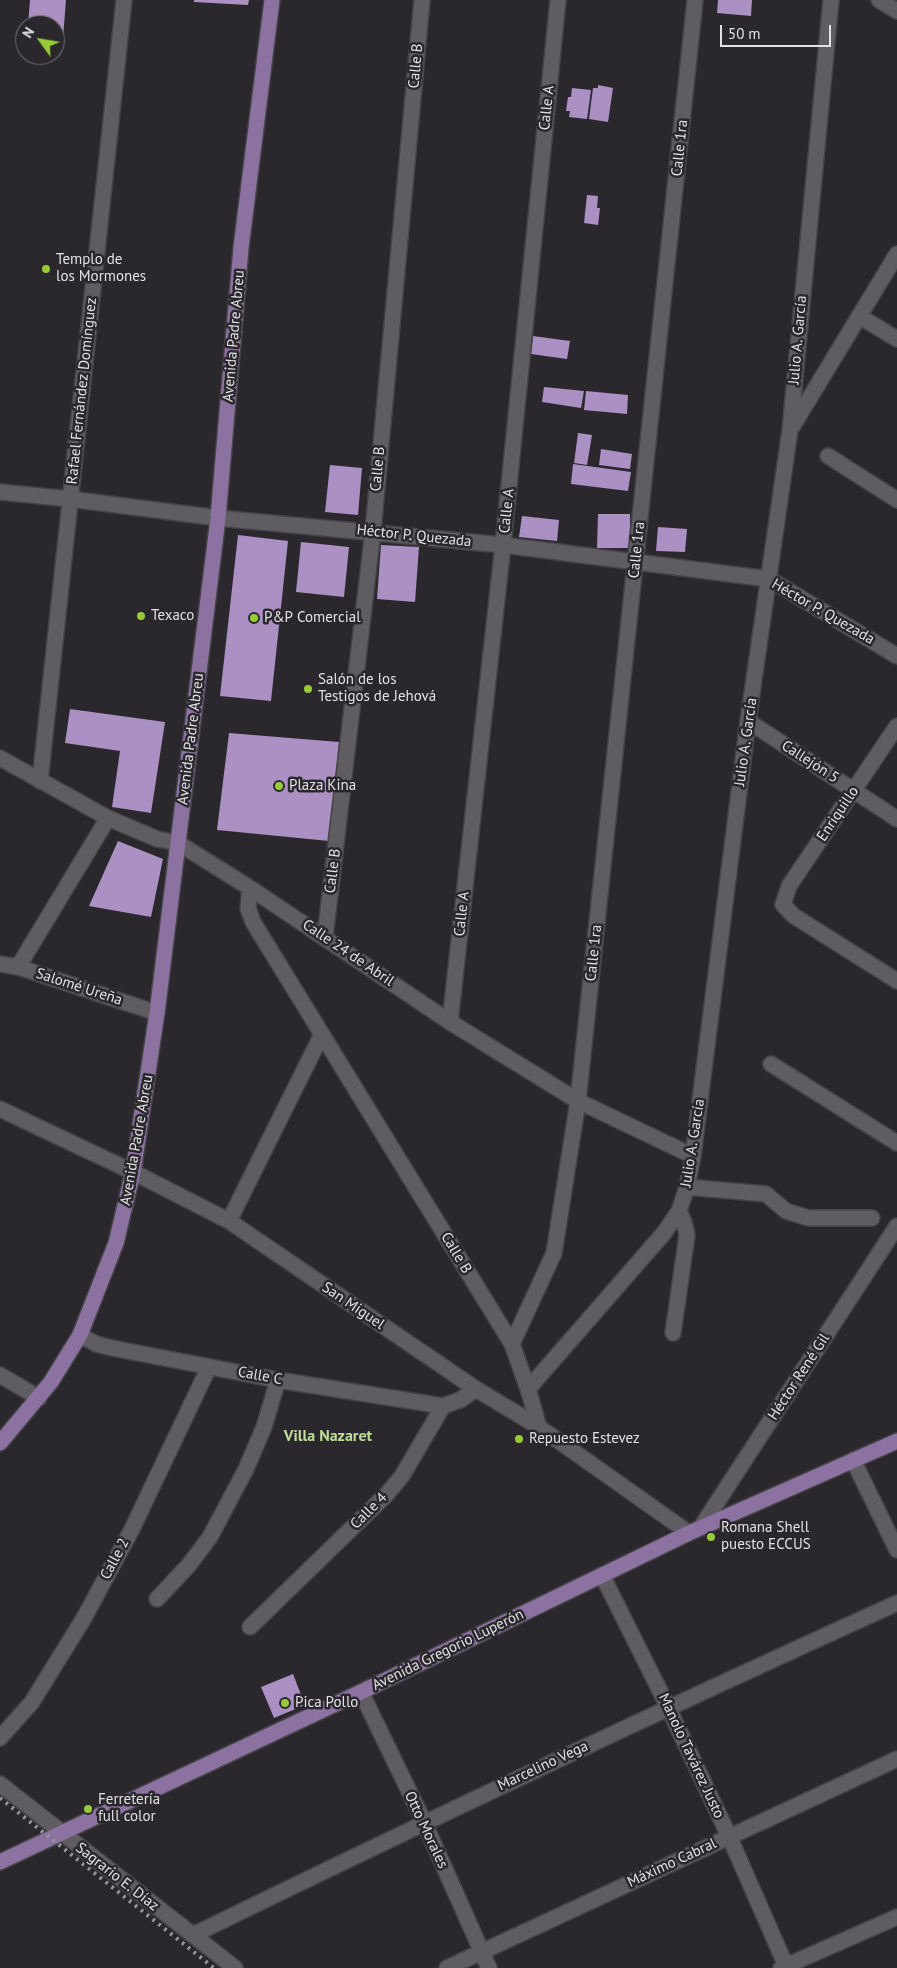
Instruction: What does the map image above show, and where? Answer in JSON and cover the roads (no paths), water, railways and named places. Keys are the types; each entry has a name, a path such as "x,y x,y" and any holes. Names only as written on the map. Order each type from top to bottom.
{"main road":[{"name":"Avenida Padre Abreu","path":"0,1443 51,1382 80,1335 116,1243 133,1172 157,1013 218,518 241,248 272,0"},
{"name":"Avenida Gregorio Luperón","path":"0,1862 361,1692 695,1530 897,1441"}],"street":[{"name":"Rafael Fernández Domínguez","path":"40,781 124,0"},
{"name":"Calle B","path":"325,936 373,531 422,0"},
{"name":"Calle A","path":"450,1022 504,545 558,0"},
{"name":"Calle 1ra","path":"512,1344 554,1253 578,1100 695,0"},
{"name":"Julio A. García","path":"528,1389 664,1234 679,1211 688,1187 748,721 790,430 831,0"},
{"path":"879,0 897,11"},
{"path":"790,430 897,254"},
{"path":"859,316 897,339"},
{"path":"828,456 897,500"},
{"name":"Héctor P. Quezada","path":"0,492 218,518 373,531 504,545 636,560 769,579 897,656"},
{"name":"Callejón 5","path":"748,721 897,819"},
{"name":"Enriquillo","path":"897,726 790,886 783,905 794,916 897,981"},
{"name":"Calle 24 de Abril","path":"0,758 108,818 157,839 178,843 325,936 450,1022 578,1100 693,1156"},
{"path":"18,967 108,818"},
{"name":"Calle B","path":"250,888 248,908 253,922 512,1344 528,1389"},
{"name":"Salomé Ureña","path":"0,964 18,967 157,1013"},
{"path":"229,1221 322,1034"},
{"path":"771,1064 897,1144"},
{"name":"San Miguel","path":"0,1109 133,1172 229,1221 476,1389 539,1427 604,1474 695,1530"},
{"path":"688,1187 766,1194 786,1211 808,1218 872,1218"},
{"path":"673,1333 687,1235 679,1211"},
{"name":"Héctor René Gil","path":"695,1530 897,1226"},
{"name":"Calle C","path":"80,1335 96,1344 112,1348 209,1367 443,1406"},
{"name":"Calle 2","path":"0,1738 32,1702 84,1618 132,1529 209,1367"},
{"path":"0,1375 39,1398"},
{"path":"158,1600 210,1536 246,1470 264,1426 278,1380"},
{"path":"443,1406 460,1400 476,1389"},
{"path":"528,1389 539,1427"},
{"name":"Calle 4","path":"250,1627 386,1495 402,1476 443,1406"},
{"path":"853,1460 897,1550"},
{"name":"Manolo Tavárez Justo","path":"602,1575 668,1707 729,1836 785,1967"},
{"name":"Marcelino Vega","path":"193,1935 424,1822 897,1602"},
{"name":"Otto Morales","path":"361,1692 424,1822 489,1968"},
{"name":"Máximo Cabral","path":"447,1968 897,1759"},
{"name":"Sagrario E. Díaz","path":"0,1784 61,1834 235,1968"},
{"path":"785,1967 897,1917"}],"railway":[{"path":"0,1798 214,1968"}],"place":[{"name":"Templo de los Mormones","path":"46,269"},
{"name":"Texaco","path":"141,616"},
{"name":"P&P Comercial","path":"254,618"},
{"name":"Salón de los Testigos de Jehová","path":"308,689"},
{"name":"Plaza Kina","path":"279,786"},
{"name":"Repuesto Estevez","path":"519,1439"},
{"name":"Romana Shell puesto ECCUS","path":"711,1537"},
{"name":"Pica Pollo","path":"285,1703"},
{"name":"Ferretería full color","path":"88,1809"}],"district":[{"name":"Villa Nazaret","path":"328,1436"}]}
